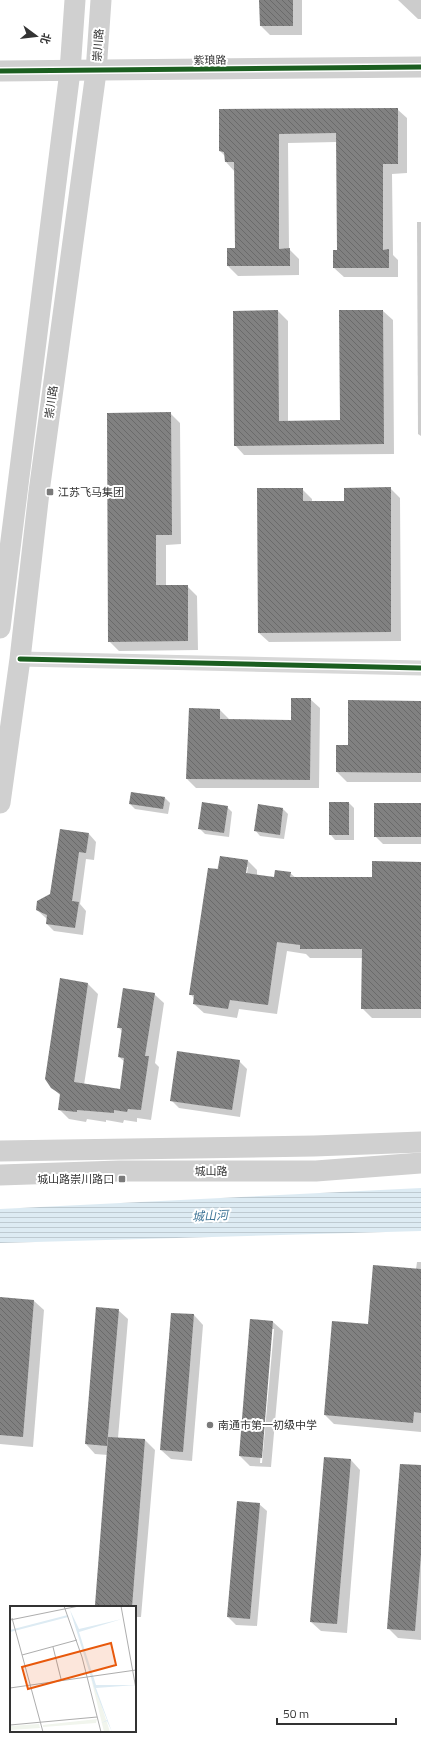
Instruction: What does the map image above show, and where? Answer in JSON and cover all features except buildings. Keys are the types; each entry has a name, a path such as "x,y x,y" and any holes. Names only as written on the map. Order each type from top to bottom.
{"main road":[{"name":"崇川路","path":"0,628 70,71 75,0"},
{"name":"崇川路","path":"0,803 20,659 39,492 96,72 101,0"},
{"name":"紫琅路","path":"0,71 96,72 421,67"},
{"name":"城山路","path":"5,1146 314,1146 421,1142"},
{"name":"城山路","path":"0,1175 119,1171 316,1171 421,1163"}],"street":[{"path":"20,659 421,668"}],"water":[{"name":"城山河","path":"421,1188 421,1231 0,1243 0,1209"}],"cycle path":[{"path":"0,71 421,67"},
{"path":"20,659 421,668"}],"place":[{"name":"江苏飞马集团","path":"50,492"},
{"name":"城山路崇川路口","path":"122,1179"},
{"name":"南通市第一初级中学","path":"210,1425"}]}
